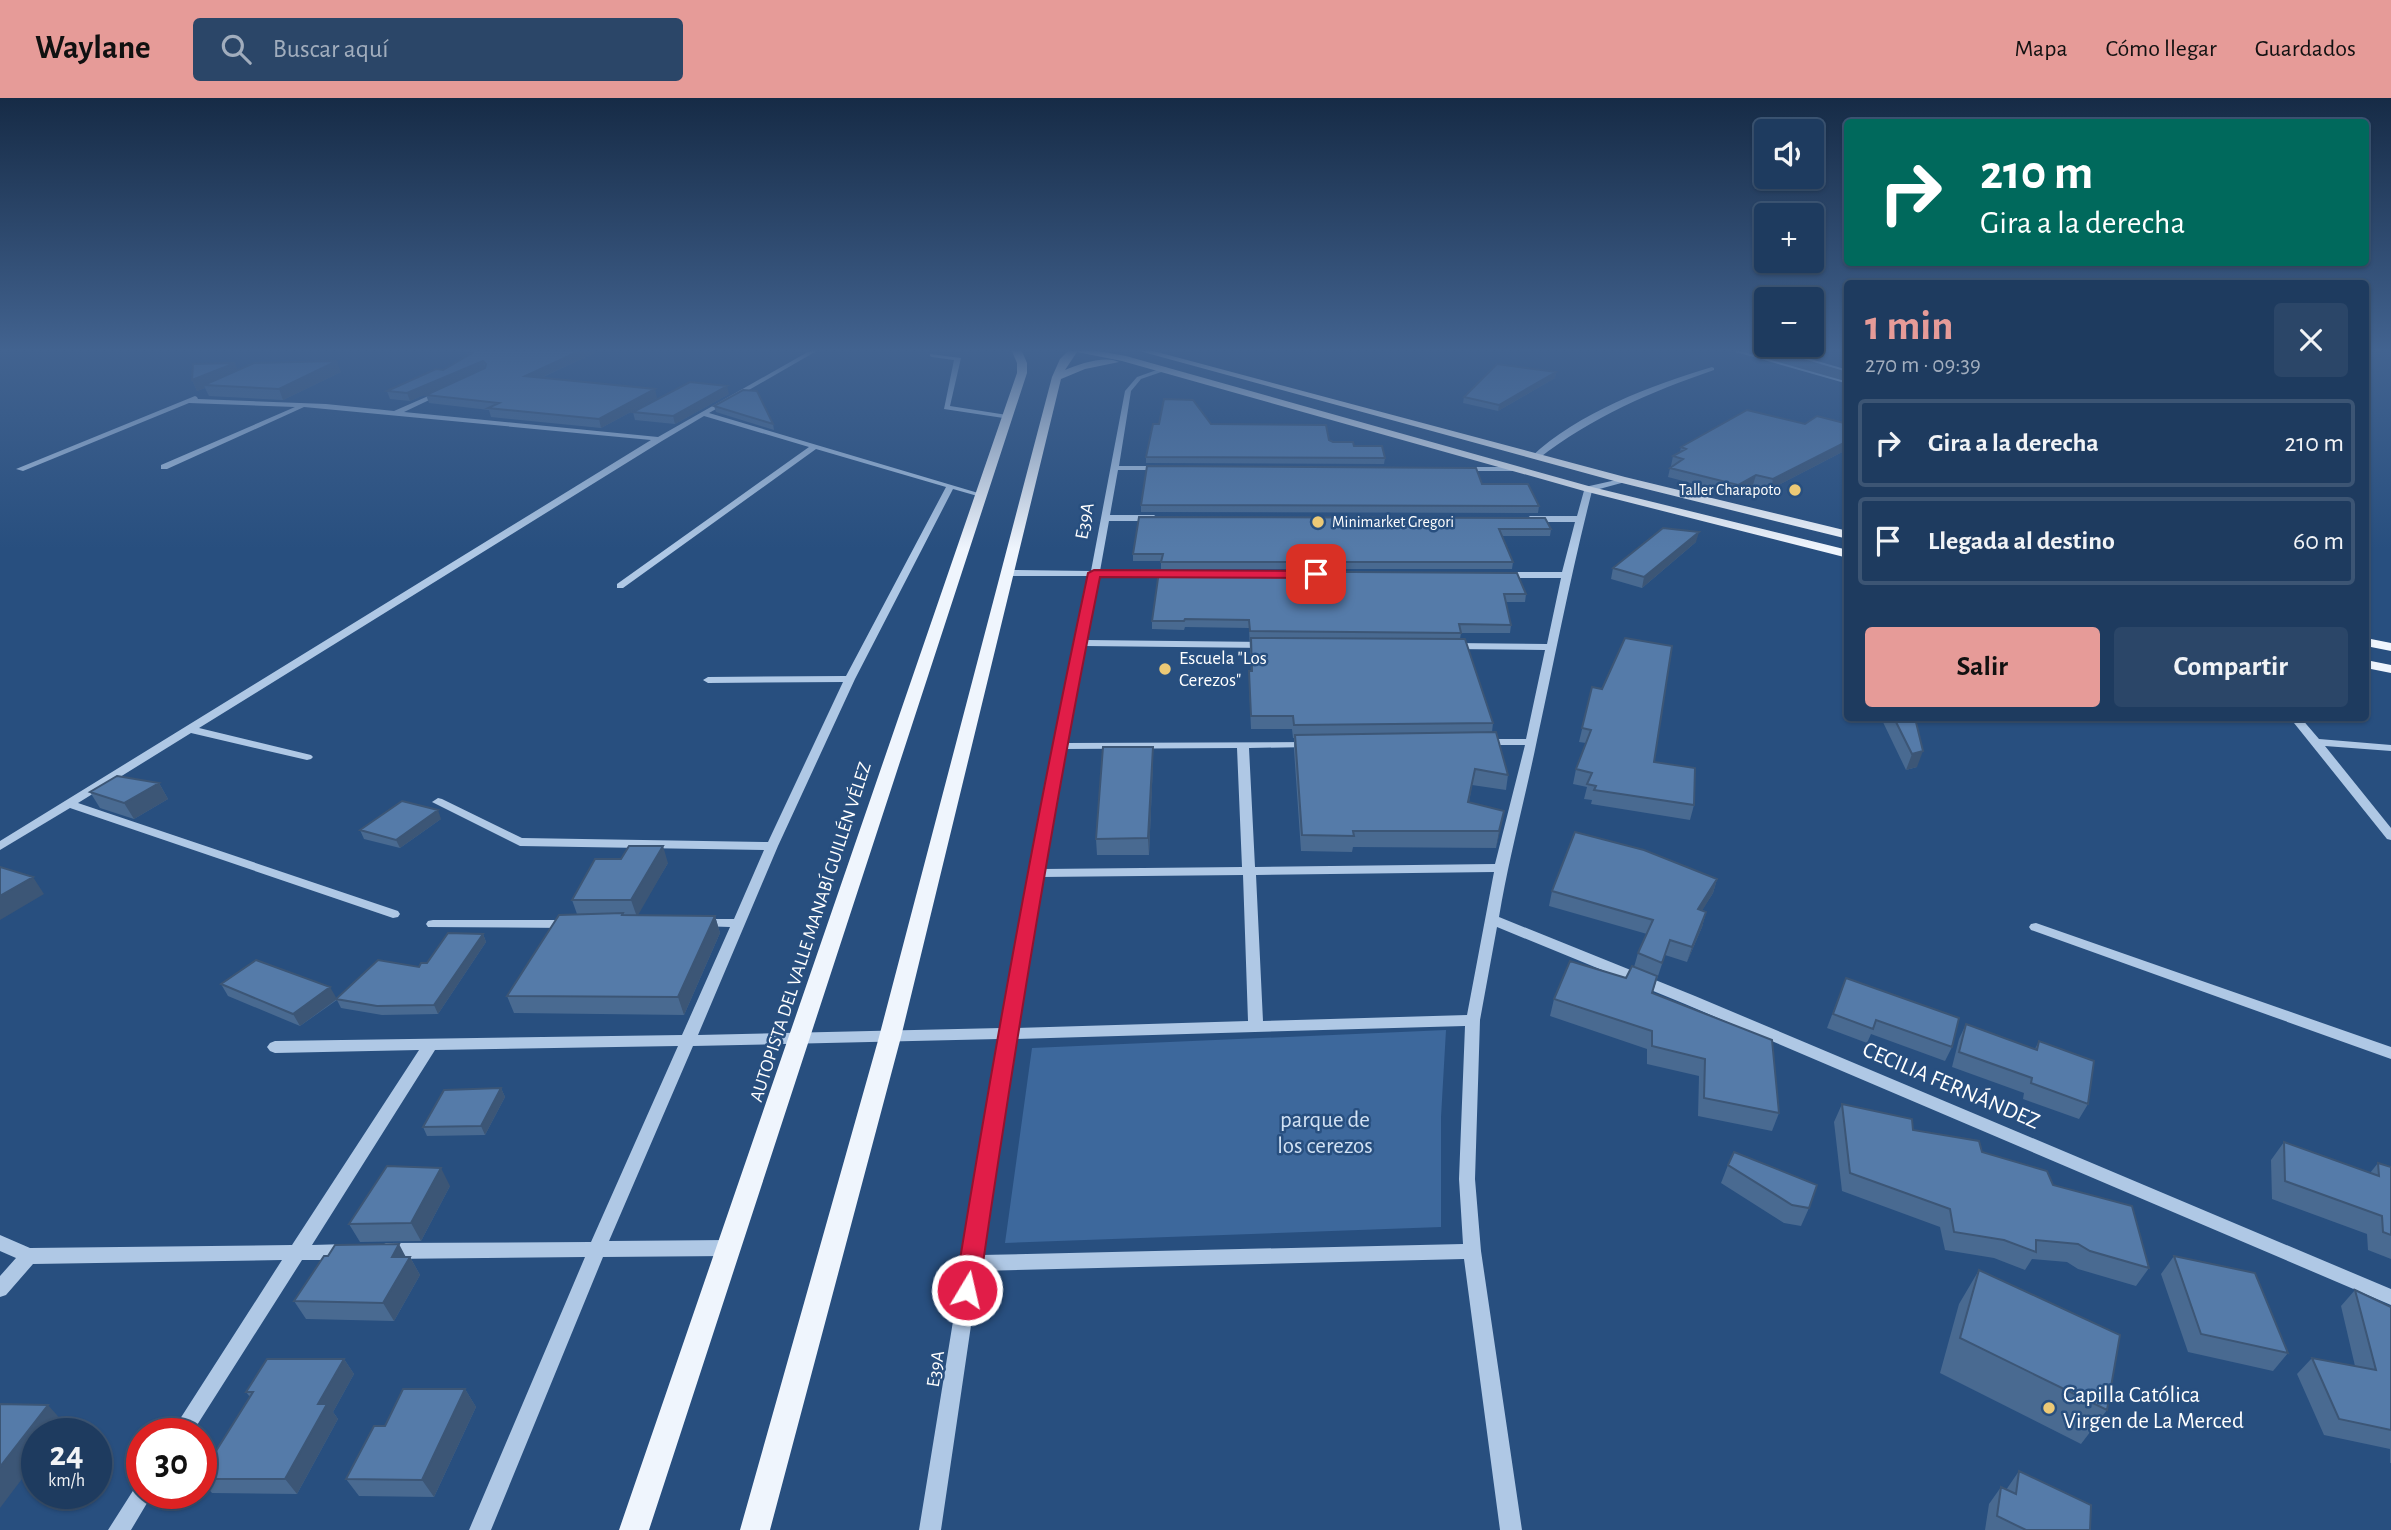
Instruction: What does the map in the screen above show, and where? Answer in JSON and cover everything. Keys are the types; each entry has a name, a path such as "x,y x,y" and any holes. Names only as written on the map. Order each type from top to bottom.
{"main road":[{"path":"755,1530 890,1037 1047,416"},
{"path":"1331,416 1588,489 1844,553"},
{"path":"1383,416 1622,480 1844,534"},
{"name":"AUTOPISTA DEL VALLE MANABÍ GUILLÉN VÉLEZ","path":"634,1530 1007,417"},
{"path":"1732,527 1748,511"},
{"path":"2369,643 2391,647"},
{"path":"2369,665 2391,669"}],"street":[{"path":"20,469 151,416"},
{"path":"164,467 282,416"},
{"path":"434,416 659,439"},
{"path":"3,843 701,416"},
{"path":"710,416 981,495"},
{"path":"999,416 1007,417"},
{"name":"E39A","path":"930,1530 1007,1033 1035,873 1125,416"},
{"path":"1535,457 1567,431 1595,416"},
{"path":"620,586 816,446"},
{"path":"1115,468 1170,468"},
{"path":"1446,468 1516,468"},
{"path":"1511,1530 1472,1251 1466,1179 1473,1020 1501,868 1566,575 1588,489 1622,480"},
{"path":"480,1530 597,1249 772,846 850,679 951,486"},
{"path":"1106,518 1162,518"},
{"path":"1525,519 1581,519"},
{"path":"1008,573 1191,574"},
{"path":"1496,575 1566,575"},
{"path":"1079,643 1273,645"},
{"path":"1440,646 1550,647"},
{"path":"708,680 850,679"},
{"path":"2298,721 2391,836"},
{"path":"190,729 307,757"},
{"path":"1462,743 1531,742"},
{"path":"2315,742 2391,748"},
{"path":"1243,744 1256,1026"},
{"path":"1058,746 1325,744"},
{"path":"438,802 520,842 772,846"},
{"path":"69,804 394,914"},
{"path":"1035,873 1501,868"},
{"name":"CECILIA FERNÁNDEZ","path":"1491,919 1690,1000 2391,1297"},
{"path":"433,924 586,923"},
{"path":"683,923 739,923"},
{"path":"2036,927 2391,1053"},
{"path":"275,1047 689,1038 890,1037 1473,1020"},
{"path":"191,1418 431,1044"},
{"path":"0,1243 29,1256 729,1248"},
{"path":"971,1263 1472,1251"},
{"path":"0,1289 29,1256"},
{"path":"119,1530 133,1509"}],"green space":[{"name":"parque de los cerezos","path":"1446,1030 1441,1117 1441,1227 1005,1243 1032,1048"}],"building":[{"path":"567,416 605,416 599,419"},
{"path":"746,416 769,416 773,424"},
{"path":"1161,416 1205,416 1211,424 1326,425 1329,440 1353,442 1354,446 1382,446 1385,458 1146,457 1153,424 1159,424"},
{"path":"1737,416 1771,416 1805,424 1817,416 1844,423 1844,443 1773,479 1756,475 1738,485 1670,468 1683,459 1673,456 1686,449 1681,447"},
{"path":"1147,466 1476,468 1482,484 1528,484 1539,506 1141,505"},
{"path":"1139,517 1545,518 1551,529 1499,529 1513,562 1161,562 1163,554 1133,554"},
{"path":"1663,528 1699,532 1644,577 1613,568"},
{"path":"1159,571 1517,573 1526,594 1504,594 1511,625 1459,624 1461,633 1250,631 1249,620 1152,621"},
{"path":"1251,638 1465,639 1493,723 1294,725 1293,716 1251,716"},
{"path":"1625,638 1672,646 1654,762 1695,768 1694,805 1594,790 1596,786 1587,784 1592,773 1576,769 1591,730 1582,728 1592,687 1602,689"},
{"path":"1896,721 1916,721 1923,751 1912,754"},
{"path":"1496,732 1508,775 1475,769 1468,802 1504,811 1499,831 1353,831 1354,836 1302,835 1295,735"},
{"path":"1103,747 1153,747 1148,838 1096,839"},
{"path":"117,776 159,783 124,803 90,792"},
{"path":"402,801 438,810 396,840 360,830"},
{"path":"1575,832 1644,850 1717,879 1698,909 1706,912 1692,947 1670,940 1662,963 1638,953 1653,920 1552,891"},
{"path":"629,846 663,846 631,900 572,900 595,859 621,859"},
{"path":"0,867 33,877 0,896"},
{"path":"623,913 622,915 715,916 678,997 507,996 559,915"},
{"path":"448,933 483,934 434,1005 377,1006 336,999 378,960 419,967 421,963 427,963"},
{"path":"256,960 330,987 293,1014 221,984"},
{"path":"1570,961 1626,978 1632,966 1657,976 1652,993 1772,1040 1779,1113 1704,1098 1705,1059 1652,1046 1652,1031 1554,999"},
{"path":"1846,978 1959,1018 1952,1047 1876,1020 1873,1029 1833,1014"},
{"path":"1966,1024 2037,1050 2039,1041 2094,1061 2088,1104 2031,1083 2032,1078 1959,1052"},
{"path":"501,1088 481,1126 423,1127 444,1090"},
{"path":"1842,1104 1912,1119 1913,1130 1979,1141 1982,1152 2047,1171 2053,1185 2132,1206 2149,1268 2090,1251 2078,1244 2036,1240 2036,1252 2004,1240 1954,1232 1950,1209 1850,1173"},
{"path":"2284,1142 2379,1176 2378,1163 2391,1167 2391,1235 2383,1232 2382,1216 2285,1181"},
{"path":"1734,1152 1817,1185 1809,1208 1792,1205 1728,1165"},
{"path":"387,1166 441,1168 411,1223 349,1224"},
{"path":"399,1244 392,1257 410,1257 383,1303 294,1301 324,1256 328,1256 335,1245"},
{"path":"2174,1256 2255,1273 2288,1353 2201,1334"},
{"path":"1979,1270 2120,1335 2107,1410 1960,1338"},
{"path":"2355,1290 2391,1307 2391,1430 2339,1419 2312,1358 2376,1370"},
{"path":"267,1359 344,1359 318,1404 327,1404 285,1479 217,1479 217,1449 253,1392 246,1392"},
{"path":"403,1389 465,1389 422,1480 346,1479 374,1426 385,1426"},
{"path":"0,1404 48,1405 38,1418 21,1418 21,1440 0,1467"},
{"path":"2019,1471 2091,1505 2090,1530 2026,1530 1997,1516 2001,1487 2016,1494"}],"place":[{"name":"Taller Charapoto","path":"1795,490"},
{"name":"Minimarket Gregori","path":"1318,522"},
{"name":"Escuela \"Los Cerezos\"","path":"1165,669"},
{"name":"Capilla Católica Virgen de La Merced","path":"2049,1408"}],"route":[{"path":"967,1290 1007,1033 1058,746 1094,573 1316,574"}]}
